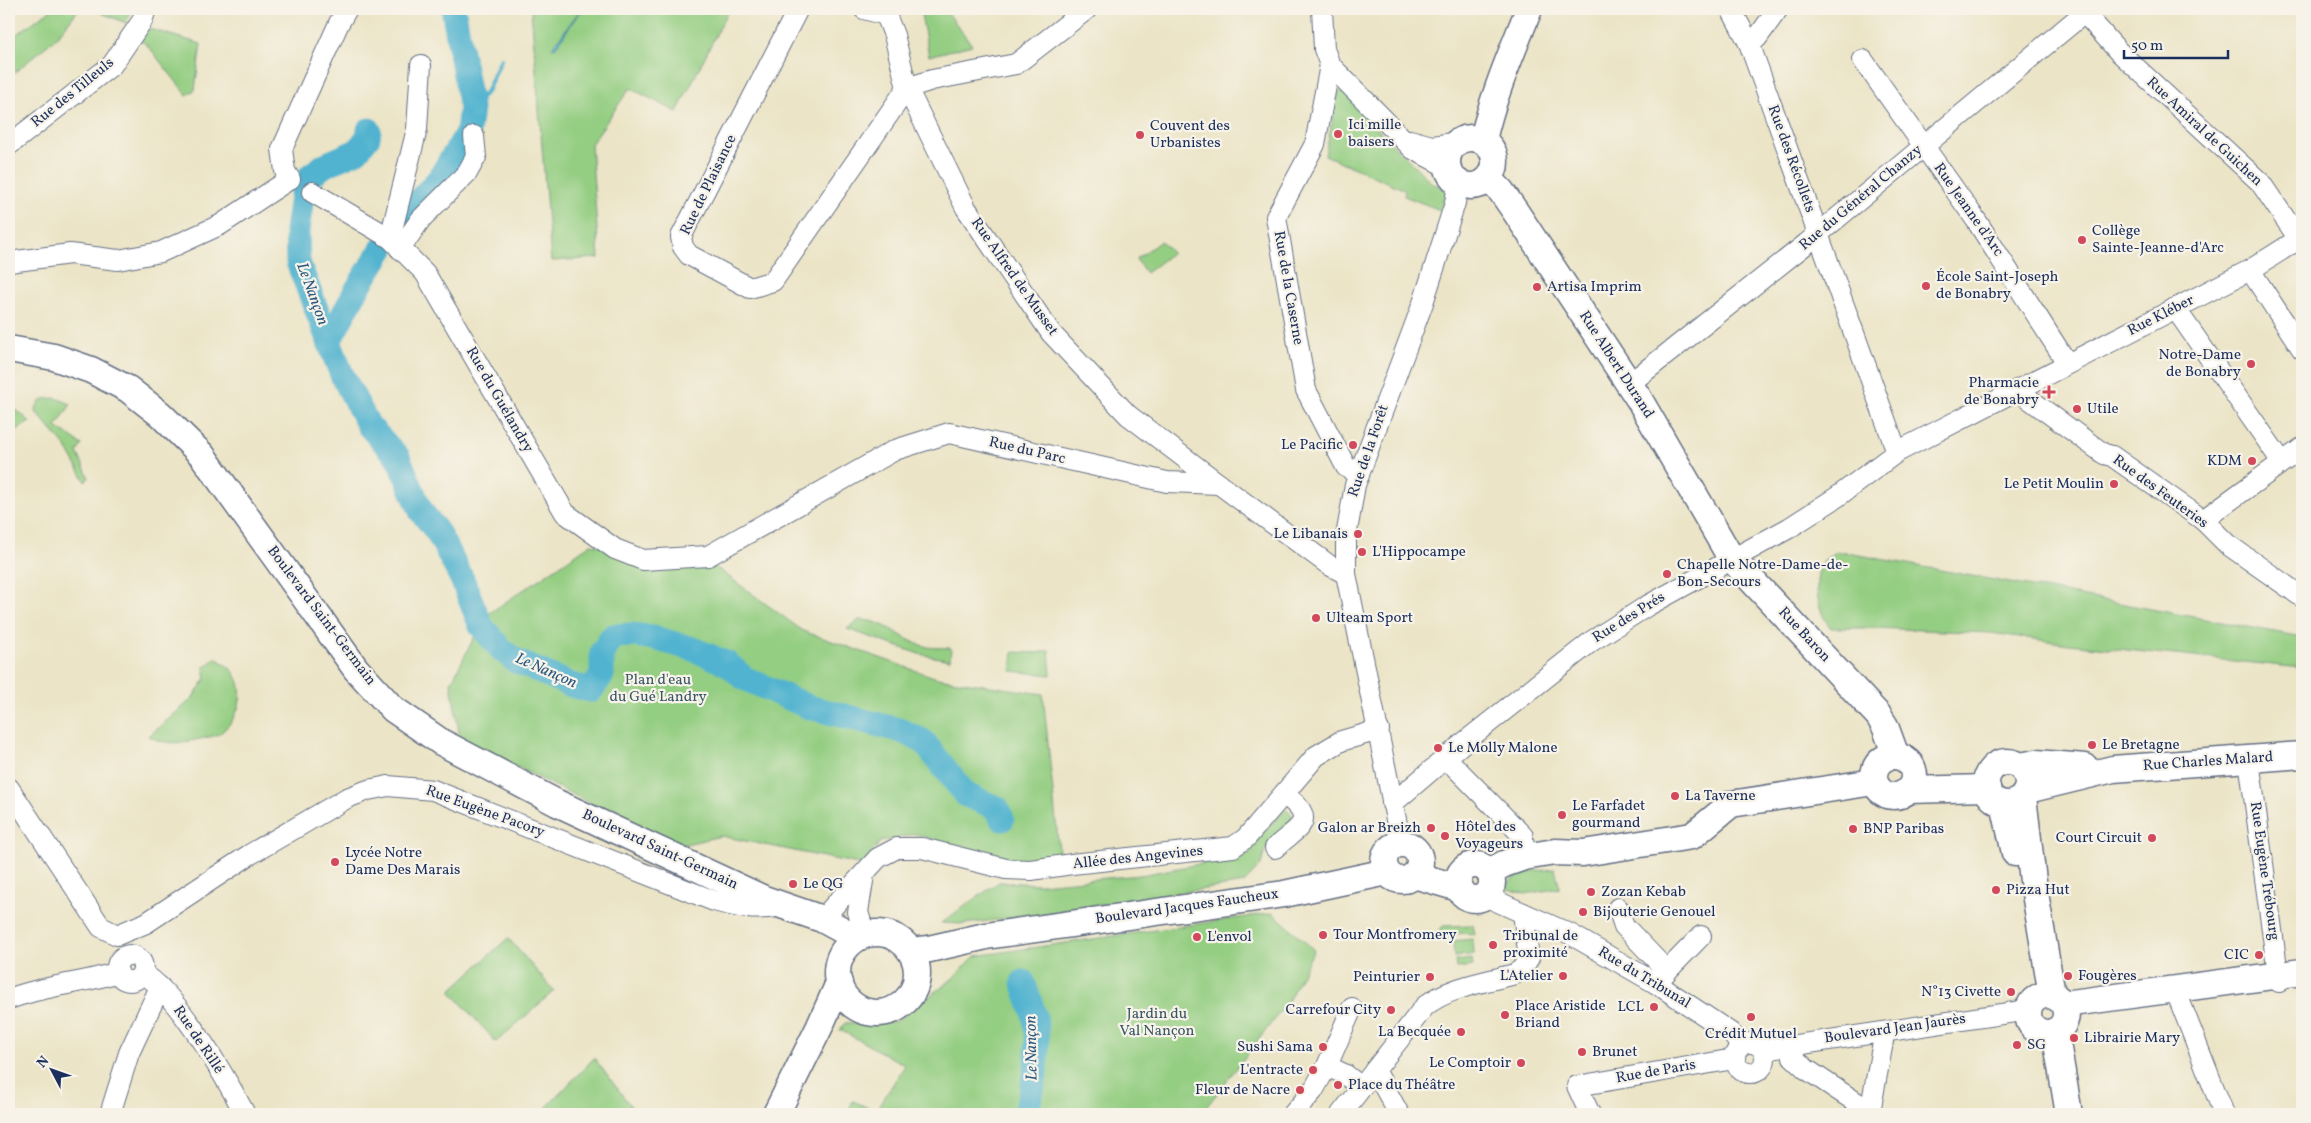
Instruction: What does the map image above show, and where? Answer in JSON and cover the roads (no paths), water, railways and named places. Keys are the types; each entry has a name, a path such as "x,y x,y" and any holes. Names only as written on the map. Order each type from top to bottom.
{"main road":[{"path":"1468,140 1488,144 1495,155 1495,168 1489,179 1478,186 1464,186 1453,175 1448,153 1468,140 1487,122 1529,9"},
{"name":"Rue Albert Durand","path":"1489,179 1501,191 1515,211 1629,384 1731,558"},
{"name":"Boulevard Saint-Germain","path":"9,349 54,358 91,370 128,389 160,414 202,456 356,669 393,709 440,742 558,803 771,903 822,919 854,943"},
{"name":"Rue Baron","path":"1731,558 1855,692 1884,766"},
{"name":"Rue Charles Malard","path":"1884,766 1878,790 1890,796 1903,794 1911,782 2008,786 2036,763 2081,771 2302,755"},
{"path":"1487,884 1504,864 1524,857 1555,852 1583,853 1692,836 1730,804 1884,766 1910,764 1911,782"},
{"path":"2008,786 2022,853 2047,1013 2057,1114"},
{"name":"Boulevard Jacques Faucheux","path":"914,962 986,936 1284,894 1387,872 1385,856 1391,847 1412,860"},
{"path":"1412,860 1460,880 1469,866 1475,865 1485,868 1487,884"},
{"path":"771,903 816,926 829,937 854,943"},
{"path":"878,932 891,935 902,941 914,962 915,985 910,996 900,1005 888,1011 870,1012 845,994 838,965 854,943 878,932"},
{"name":"Boulevard Jean Jaurès","path":"2047,1013 2290,977"},
{"path":"776,1114 819,1028 845,994"},
{"path":"2047,1013 2069,1114"}],"street":[{"name":"Rue des Tilleuls","path":"9,145 112,65 142,21 146,9"},
{"path":"9,262 70,254 118,260 161,252 220,225 290,179 285,171 282,149 347,9"},
{"name":"Rue de Plaisance","path":"798,9 681,237 683,247 689,255 750,288 773,281 907,88"},
{"path":"864,9 887,12"},
{"path":"907,88 932,80 1016,64 1087,9"},
{"name":"Rue de la Caserne","path":"1322,9 1327,57 1315,144 1276,218 1306,390 1346,467 1359,474"},
{"name":"Rue des Récollets","path":"1731,9 1748,43 1897,452"},
{"path":"1748,43 1757,38 1778,9"},
{"name":"Rue du Général Chanzy","path":"1629,384 1818,234 2085,10"},
{"name":"Rue Amiral de Guichen","path":"2085,10 2118,51 2260,182 2301,238"},
{"name":"Rue Alfred de Musset","path":"887,12 907,88 966,208 1051,333 1128,415 1219,484"},
{"path":"1327,57 1413,149 1453,175"},
{"name":"Rue Jeanne d'Arc","path":"1863,60 2008,268 2067,364"},
{"path":"395,243 417,129 421,65"},
{"path":"395,243 421,220 467,173 476,157 474,136"},
{"path":"1401,137 1432,146 1468,140"},
{"name":"Rue de la Forêt","path":"1412,860 1392,804 1379,730 1346,574 1346,537 1349,510 1359,474 1423,303 1456,203 1453,175"},
{"name":"Rue du Guélandry","path":"312,192 395,243 425,273 565,513 615,549 642,560 708,556"},
{"name":"Rue Kléber","path":"2017,390 2250,270 2301,238"},
{"path":"2250,270 2302,349"},
{"path":"2175,308 2282,462"},
{"name":"Rue des Prés","path":"1392,804 1446,758 1592,641 1678,587 1789,528 1837,497 1897,452 2017,390"},
{"name":"Rue des Feuteries","path":"2017,390 2104,454 2112,456 2204,520 2227,544 2302,597"},
{"name":"Rue du Parc","path":"708,556 894,450 949,433 1167,482 1219,484"},
{"path":"2204,520 2302,448"},
{"path":"1219,484 1329,565 1346,574"},
{"name":"Allée des Angevines","path":"822,919 878,858 897,848 922,848 1006,869 1031,870 1234,847 1246,838 1316,756 1341,741 1379,730"},
{"path":"1446,758 1523,836 1524,857"},
{"name":"Rue Eugène Trébourg","path":"2249,760 2290,977"},
{"name":"Rue Eugène Pacory","path":"109,931 140,925 249,855 347,798 368,790 388,786 432,790 714,901 742,909 763,910 771,903"},
{"path":"9,788 109,931 130,965"},
{"path":"1275,848 1297,832 1303,819 1299,806 1284,794"},
{"path":"854,943 864,875"},
{"name":"Rue du Tribunal","path":"1487,884 1523,913 1662,978 1731,1033 1738,1052"},
{"path":"1618,908 1624,926 1662,978 1701,936"},
{"path":"1341,1114 1425,1006 1433,1000 1452,992 1515,974 1522,969 1529,958 1523,913"},
{"path":"130,965 140,925"},
{"path":"11,992 101,978 130,965"},
{"name":"Rue de Rillé","path":"130,965 154,980 189,1023 245,1114"},
{"path":"110,1114 129,1053 142,1020 160,986"},
{"path":"2177,993 2224,1114"},
{"path":"1292,1114 1312,1091 1327,1066 1352,1008"},
{"name":"Boulevard Jean Jaurès","path":"1763,1056 1793,1057 1883,1042 1899,1036 2047,1013"},
{"name":"Boulevard Jean Jaurès","path":"1763,1056 2047,1013"},
{"path":"1793,1057 1806,1069 1872,1113 1883,1042"},
{"path":"1755,1044 1763,1056 1759,1070 1746,1073 1738,1068 1738,1052 1755,1044"},
{"name":"Rue de Paris","path":"1590,1114 1577,1086 1738,1052"},
{"path":"1327,1066 1346,1075 1361,1088"},
{"path":"1375,1070 1399,1114"}],"water":[{"path":"581,9 584,9 578,14 556,47 552,48"}],"waterway":[{"name":"Le Nançon","path":"399,222 439,179 468,132 471,108 454,13"},
{"path":"471,108 487,91 501,59"},
{"name":"Le Nançon","path":"369,130 368,137 357,151 325,165 311,175 302,197 297,231 298,262 342,375 369,426 398,457 421,511 438,533 462,579 481,626 502,650 516,661 571,685 591,690 602,675 602,652 613,636 633,635 654,638 693,649 728,664 744,678 809,707 899,730 923,741 966,795 997,808 1002,819"},
{"name":"Le Nançon","path":"329,341 357,289 382,249"},
{"name":"Le Nançon","path":"1023,982 1035,1019 1037,1042 1034,1080 1024,1114"}],"place":[{"name":"Ici mille baisers","path":"1338,134"},
{"name":"Couvent des Urbanistes","path":"1140,135"},
{"name":"Collège Sainte-Jeanne-d'Arc","path":"2082,240"},
{"name":"École Saint-Joseph de Bonabry","path":"1926,286"},
{"name":"Artisa Imprim","path":"1537,287"},
{"name":"Notre-Dame de Bonabry","path":"2251,364"},
{"name":"Pharmacie de Bonabry","path":"2049,392"},
{"name":"Utile","path":"2077,409"},
{"name":"Le Pacific","path":"1353,445"},
{"name":"KDM","path":"2252,461"},
{"name":"Le Petit Moulin","path":"2114,484"},
{"name":"Le Libanais","path":"1358,534"},
{"name":"L'Hippocampe","path":"1362,552"},
{"name":"Chapelle Notre-Dame-de- Bon-Secours","path":"1667,574"},
{"name":"Ulteam Sport","path":"1316,618"},
{"name":"Le Bretagne","path":"2092,745"},
{"name":"Le Molly Malone","path":"1438,748"},
{"name":"La Taverne","path":"1675,796"},
{"name":"Le Farfadet gourmand","path":"1562,815"},
{"name":"Galon ar Breizh","path":"1431,828"},
{"name":"BNP Paribas","path":"1853,829"},
{"name":"Hôtel des Voyageurs","path":"1445,836"},
{"name":"Court Circuit","path":"2152,838"},
{"name":"Lycée Notre Dame Des Marais","path":"335,862"},
{"name":"Le QG","path":"793,884"},
{"name":"Pizza Hut","path":"1996,890"},
{"name":"Zozan Kebab","path":"1591,892"},
{"name":"Bijouterie Genouel","path":"1583,912"},
{"name":"Tour Montfromery","path":"1323,935"},
{"name":"L'envol","path":"1197,937"},
{"name":"Tribunal de proximité","path":"1493,945"},
{"name":"CIC","path":"2259,955"},
{"name":"L'Atelier","path":"1563,976"},
{"name":"Fougères","path":"2068,976"},
{"name":"Peinturier","path":"1430,977"},
{"name":"N°13 Civette","path":"2011,992"},
{"name":"LCL","path":"1654,1007"},
{"name":"Carrefour City","path":"1391,1010"},
{"name":"Place Aristide Briand","path":"1505,1015"},
{"name":"Crédit Mutuel","path":"1751,1017"},
{"name":"La Becquée","path":"1461,1032"},
{"name":"Librairie Mary","path":"2074,1038"},
{"name":"SG","path":"2017,1045"},
{"name":"Sushi Sama","path":"1323,1047"},
{"name":"Brunet","path":"1582,1052"},
{"name":"Le Comptoir","path":"1521,1063"},
{"name":"L'entracte","path":"1313,1070"},
{"name":"Place du Théâtre","path":"1338,1085"},
{"name":"Fleur de Nacre","path":"1300,1090"}],"park label":[{"name":"Plan d'eau du Gué Landry","path":"658,688"},
{"name":"Jardin du Val Nançon","path":"1157,1022"}]}
